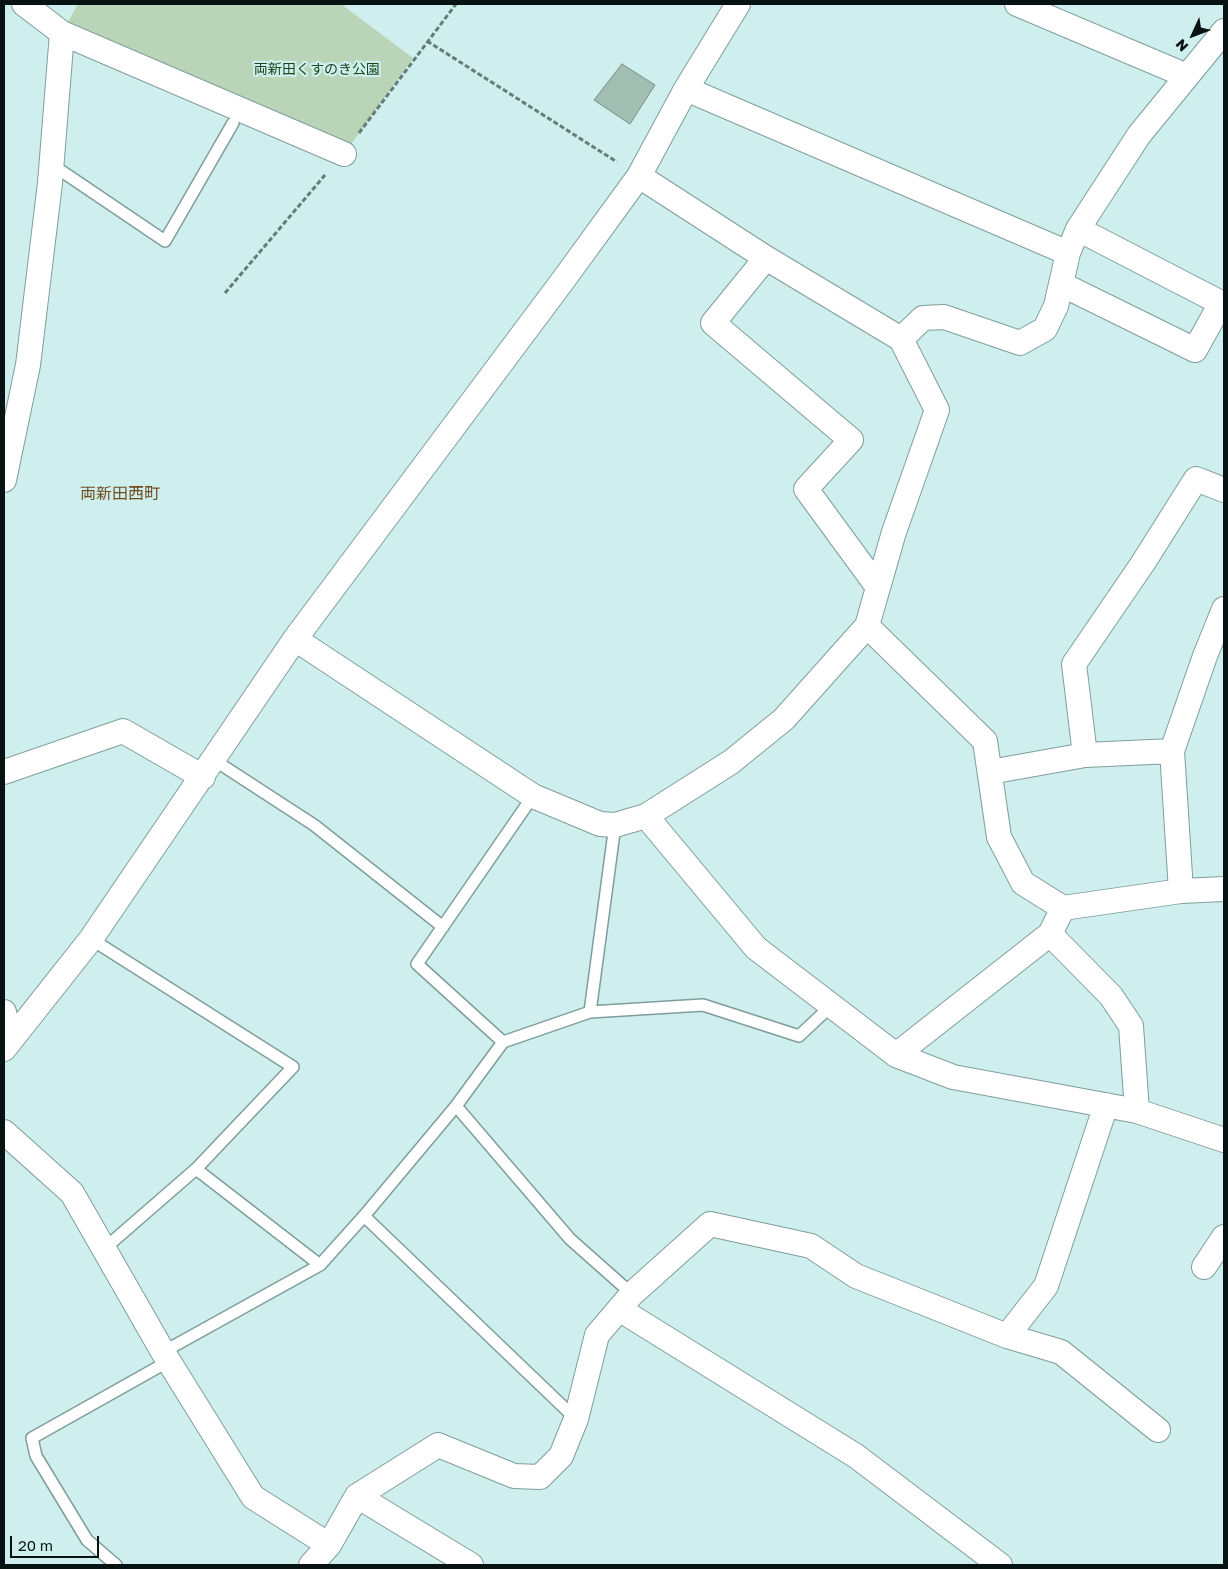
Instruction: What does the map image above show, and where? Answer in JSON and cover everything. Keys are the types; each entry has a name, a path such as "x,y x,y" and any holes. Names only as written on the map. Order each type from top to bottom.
{"street":[{"path":"24,4 62,33 344,154"},
{"path":"7,1044 91,939 295,639 639,176 686,89 738,4"},
{"path":"1017,4 1187,76"},
{"path":"901,339 923,318 944,316 1020,343 1045,329 1056,306 1068,253 1078,228 1139,135 1224,31"},
{"path":"4,480 28,365 51,164 62,33"},
{"path":"686,89 1068,253"},
{"path":"295,639 533,796 600,824 615,825 646,816 731,762 784,718 867,626 877,586 937,410 901,339 766,258 639,176"},
{"path":"1061,284 1195,350 1221,303 1078,228"},
{"path":"766,258 713,323 851,440 806,489 877,586"},
{"path":"1085,755 1074,664 1143,563 1196,479 1224,490"},
{"path":"1181,891 1172,751 1205,656 1224,609"},
{"path":"867,626 986,741 999,837 1023,883 1064,908 1181,891 1224,890"},
{"path":"4,772 124,731 209,768"},
{"path":"990,772 1085,755 1172,751"},
{"path":"646,816 756,948 896,1054 953,1077 1137,1111 1224,1140"},
{"path":"896,1054 1050,934 1064,908"},
{"path":"1050,934 1111,996 1131,1026 1137,1111"},
{"path":"4,1012 7,1044"},
{"path":"1007,1336 1046,1286 1106,1105"},
{"path":"4,1132 72,1193 166,1357 253,1497 328,1544"},
{"path":"311,1565 328,1544 357,1496 438,1445 514,1476 540,1477 561,1456 576,1419 597,1336 625,1302 710,1224 810,1246 856,1276 1007,1336 1061,1352 1158,1430"},
{"path":"1204,1267 1224,1237"},
{"path":"625,1302 856,1456 1000,1565"},
{"path":"357,1496 471,1565"}],"lane":[{"path":"51,164 165,241 233,123"},
{"path":"209,768 314,825 442,927"},
{"path":"502,1042 416,964 533,796"},
{"path":"590,1012 615,825"},
{"path":"91,939 293,1067 196,1169 104,1249"},
{"path":"116,1565 87,1540 36,1456 32,1438 320,1265 364,1216 456,1106 502,1042 590,1012 703,1005 799,1036 832,1005"},
{"path":"456,1106 625,1302"},
{"path":"196,1169 320,1265"},
{"path":"364,1216 576,1419"}],"path":[{"path":"426,42 639,176"}],"green space":[{"name":"両新田くすのき公園","path":"78,4 341,4 413,58 344,154 62,33"}],"building":[{"path":"622,64 655,85 630,124 594,100"}],"district":[{"name":"両新田西町","path":"120,494"}]}
